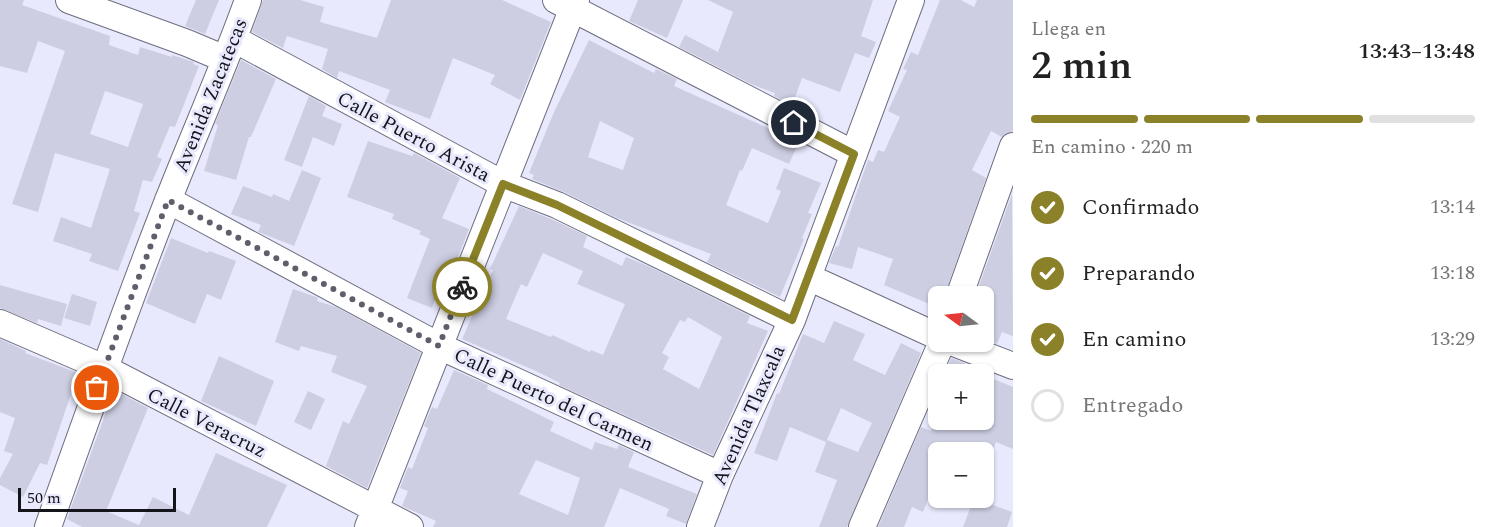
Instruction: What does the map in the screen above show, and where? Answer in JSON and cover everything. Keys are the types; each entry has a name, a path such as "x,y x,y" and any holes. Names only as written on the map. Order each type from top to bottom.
{"street":[{"name":"Calle Puerto Arista","path":"69,0 187,43 230,49 503,184 557,205 792,320"},
{"name":"Avenida Zacatecas","path":"48,527 104,369 168,200 248,0"},
{"name":"Avenida Tlaxcala","path":"700,527 720,476 792,320 911,0"},
{"path":"372,518 503,184 568,3 854,154"},
{"path":"963,286 1013,146"},
{"name":"Calle Puerto del Carmen","path":"168,200 439,346 720,476"},
{"path":"808,277 928,332"},
{"name":"Calle Veracruz","path":"0,323 104,369 372,518 410,527"},
{"path":"861,527 938,352"},
{"path":"977,352 1013,366"}],"building":[{"path":"0,0 24,0 22,5 110,36 109,45 138,55 140,47 194,62 193,64 199,66 175,127 170,126 157,157 162,159 152,182 143,180 134,211 140,213 118,271 89,261 92,254 53,241 61,217 91,228 110,169 55,153 38,212 12,204 65,51 38,41 27,73 0,66","holes":["105,91 143,104 128,147 90,134"]},
{"path":"196,0 219,0 205,34 185,26"},
{"path":"263,0 300,0 324,7 320,22 377,38 391,0 502,0 551,22 520,100 490,84 495,75 453,58 430,119 385,102 390,90 339,71 337,78 322,69 328,49 287,36 283,48 252,32"},
{"path":"638,0 683,0 667,38 629,21"},
{"path":"708,0 873,0 861,36 876,42 869,58 855,53 840,92 802,78 793,103 780,99 774,96 775,93 751,84 679,47 685,35 718,52 733,12"},
{"path":"940,0 961,0 974,7 977,0 1013,0 1013,131 1002,137 991,131 972,170 986,178 948,286 928,286 928,303 884,285 893,259 858,247 852,269 829,263 836,246 838,247 868,160 873,162 878,150 884,152 900,117 888,111 907,70 903,69 911,52 918,55"},
{"path":"589,40 654,73 656,69 677,79 674,86 799,142 789,164 752,148 726,205 768,223 781,191 776,189 784,168 821,183 808,213 812,214 802,238 804,239 780,297 707,262 711,254 617,218 532,179 534,175 529,173 554,112","holes":["600,121 634,138 623,170 588,157"]},
{"path":"241,60 276,79 251,137 249,137 236,180 204,171 218,125 215,124"},
{"path":"309,96 326,106 322,116 342,124 334,146 313,137 302,167 284,160"},
{"path":"368,141 412,156 414,153 460,178 442,218 469,229 443,296 437,294 432,308 407,298 430,239 419,234 421,231 392,219 394,214 347,197"},
{"path":"302,170 321,178 294,246 258,232 261,225 231,214 243,186 289,201"},
{"path":"1012,194 1013,336 1002,332 997,344 994,343 994,286 979,286"},
{"path":"519,206 587,236 583,247 622,266 626,257 648,266 750,316 747,323 768,331 713,455 559,385 560,383 536,371 462,339 493,270 490,269","holes":["543,253 583,271 577,284 625,304 603,355 506,319 521,284 527,287","688,317 722,337 699,389 663,369 669,357 662,353 680,320 685,322"]},
{"path":"171,238 236,261 221,300 207,294 195,324 146,303"},
{"path":"0,285 67,304 61,326 38,319 37,323 0,308"},
{"path":"293,289 318,298 317,301 336,307 421,353 367,488 326,466 343,421 349,424 367,386 331,372 337,356 301,346 299,351 275,342"},
{"path":"72,294 97,302 90,326 64,318"},
{"path":"834,321 865,334 853,360 885,375 901,343 921,353 847,527 819,527 837,480 815,472 827,440 858,452 872,423 841,408 826,442 790,427 777,461 754,453 803,334 824,343"},
{"path":"0,339 26,351 25,353 78,373 47,465 40,463 23,497 0,485 0,478 13,454 4,451 15,418 0,412"},
{"path":"219,356 274,381 256,426 201,401"},
{"path":"951,358 965,363 965,364 949,364"},
{"path":"454,370 488,385 487,389 554,422 550,431 592,450 595,442 617,449 619,445 634,452 628,467 697,494 686,524 666,516 669,509 620,488 604,527 433,527 436,521 402,506 408,491 400,488 408,467 412,469 428,428 424,426 432,407 437,409","holes":["536,460 580,478 568,515 519,494"]},
{"path":"994,379 1013,387 1013,449 996,442 994,448 994,442 928,442 928,499 923,512 912,507 904,527 878,527 921,427 931,431 994,430"},
{"path":"114,390 148,408 106,511 139,525 153,497 189,515 216,453 287,485 267,527 82,527 67,519"},
{"path":"308,391 325,399 311,430 294,422"},
{"path":"994,505 1012,512 1007,527 963,527 970,508 994,508"}],"way so far":[{"path":"97,388 168,200 439,346 462,287"}],"route":[{"path":"462,287 503,184 557,205 792,320 854,154 794,123"}]}
